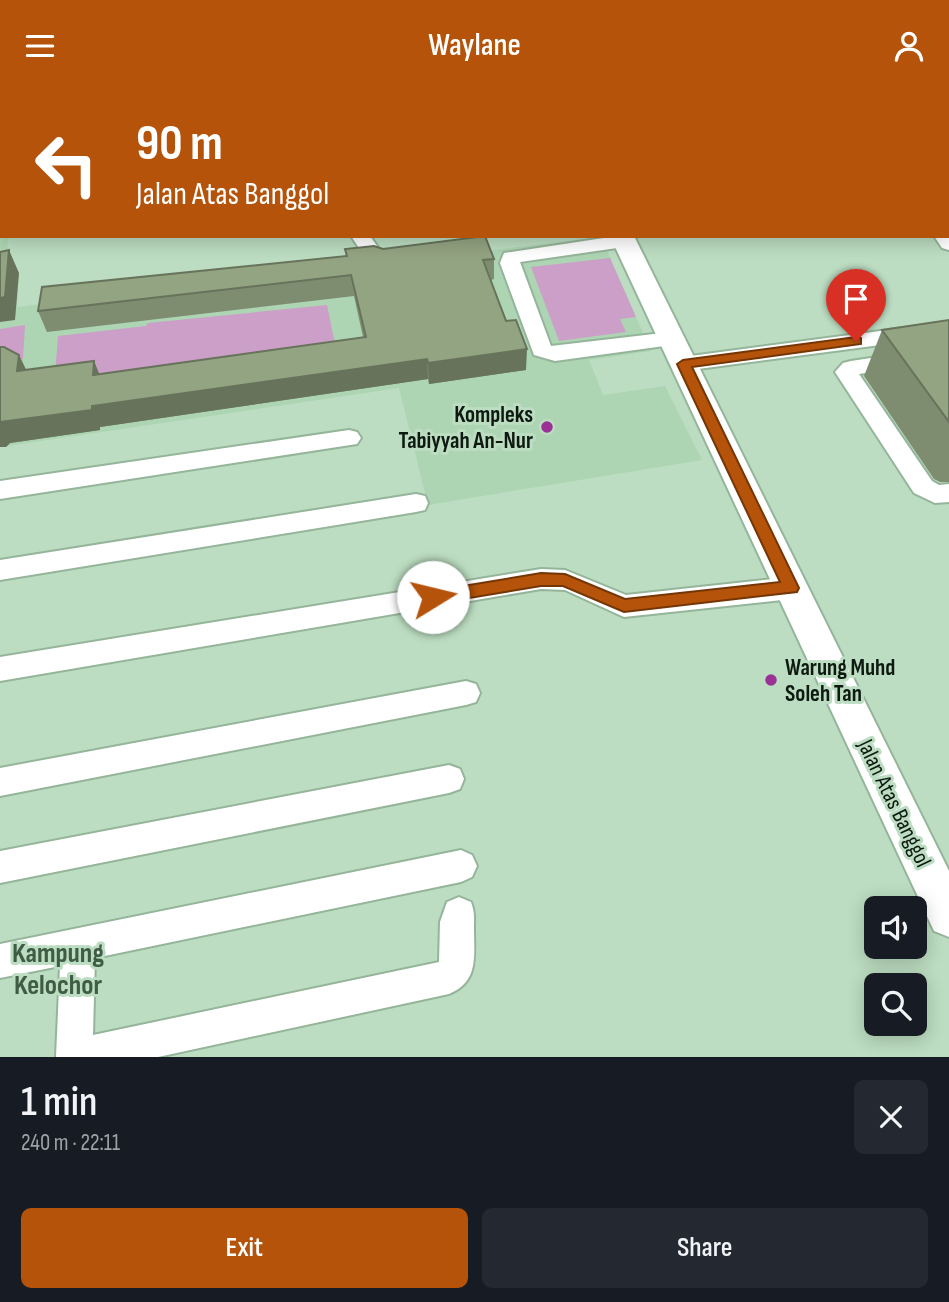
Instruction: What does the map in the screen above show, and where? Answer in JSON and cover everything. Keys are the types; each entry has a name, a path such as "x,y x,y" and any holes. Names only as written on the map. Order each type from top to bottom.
{"main road":[{"name":"Jalan Atas Banggol","path":"623,238 949,916"}],"street":[{"path":"361,238 376,259 415,257"},
{"path":"495,248 572,238"},
{"path":"623,238 511,257 510,263 542,350 551,355 831,345 949,329"},
{"path":"831,345 848,368 847,374 923,487 935,494 949,493"},
{"path":"848,368 949,353"},
{"path":"0,490 349,438"},
{"path":"0,570 416,503"},
{"path":"0,669 541,579 565,580 624,605 791,588"},
{"path":"0,782 466,693"},
{"path":"0,867 449,779"},
{"path":"0,961 461,866"},
{"path":"78,945 74,1057 449,977 458,967 460,958 456,926 459,914"}],"shaded area":[{"path":"0,238 8,238 6,274 19,273 17,307 601,238 651,351 589,360 603,395 665,386 702,460 428,505 399,388 0,447"},
{"path":"610,258 636,317 620,319 626,332 559,341 531,267"},
{"path":"327,305 336,349 54,388 58,336 146,326 148,323"},
{"path":"25,325 23,359 0,363 0,329"}],"building":[{"path":"486,238 494,259 483,260 506,321 516,320 527,349 428,363 427,359 92,406 92,410 0,422 0,347 19,355 17,371 94,361 93,375 366,337 351,275 38,311 42,287 347,256 345,249 374,246 383,249"},
{"path":"9,250 5,297 0,298 0,252"},
{"path":"949,320 949,422 882,330"}],"place":[{"name":"Kompleks Tabiyyah An-Nur","path":"547,427"},
{"name":"Warung Muhd Soleh Tan","path":"771,680"}],"district":[{"name":"Kampung Kelochor","path":"58,968"}],"route":[{"path":"433,597 541,579 565,580 615,604 624,605 791,588 683,364 856,341"}]}
